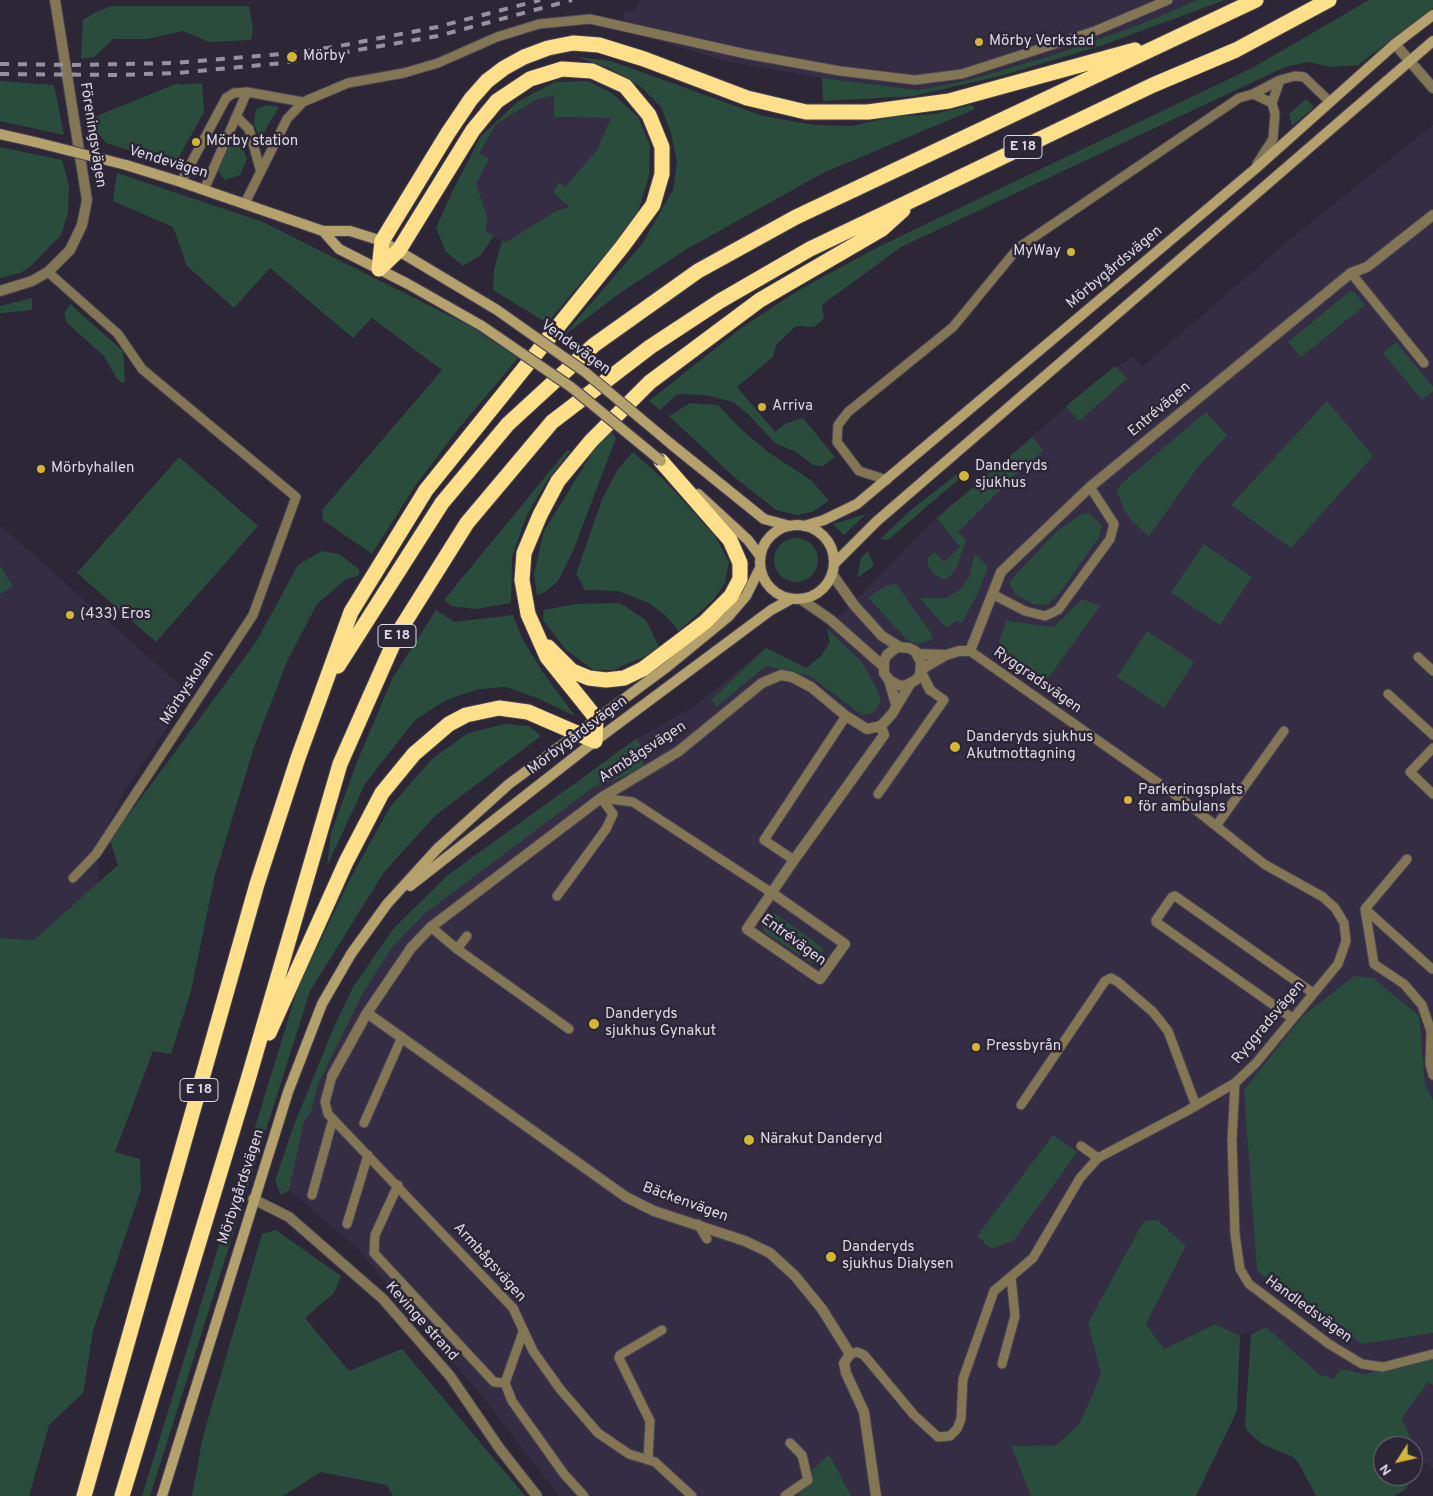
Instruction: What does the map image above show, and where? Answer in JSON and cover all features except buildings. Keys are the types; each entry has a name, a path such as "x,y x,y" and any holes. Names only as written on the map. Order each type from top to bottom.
{"highway":[{"name":"E 18","path":"84,1496 257,884 298,758 324,688 442,503 508,424 594,345 698,271 796,217 1256,0"},
{"name":"E 18","path":"122,1496 247,1083 340,764 398,633 467,523 552,422 644,352 720,301 810,249 1153,85 1236,50 1329,0"},
{"path":"379,269 382,241 471,99 504,68 524,57 548,48 573,44 599,45 644,59 747,98 806,112 868,112 949,101 1177,38"},
{"path":"324,688 351,612 426,490 622,247 653,205 662,174 662,147 649,115 625,86 592,71 562,69 530,78 497,101 473,130 399,250 379,269"},
{"path":"247,1083 346,862 382,793 414,754 458,719 466,715 499,708 528,712 595,741 596,718 547,657 528,614 522,580 524,553 540,515 558,481 591,441 650,382 760,300 882,229 913,200"},
{"path":"538,637 572,671 589,678 606,680 624,678 643,669 705,622 731,596 740,578 740,563 730,540 661,461"}],"street":[{"name":"Föreningsvägen","path":"0,291 9,290 32,281 48,272 70,250 82,225 87,200 55,0"},
{"name":"Mörbygårdsvägen","path":"804,526 824,520 857,504 887,480 1254,169 1396,44 1433,15"},
{"path":"834,563 877,522 1433,41"},
{"path":"1396,44 1433,88"},
{"name":"Vendevägen","path":"0,134 126,165 323,231 350,231 382,241 496,310 585,372 764,519 790,526"},
{"name":"Entrévägen","path":"970,651 1002,572 1090,487 1351,273 1367,267 1433,215"},
{"name":"Vendevägen","path":"323,231 339,249 482,326 571,387 661,461 748,540 760,556"},
{"path":"790,526 804,526 821,533 832,550 834,563 832,574 826,586 815,595 802,600 791,599 774,592 765,581 760,568 760,556 764,544 774,532 790,526"},
{"name":"Mörbygårdsvägen","path":"162,1496 253,1199 288,1092 322,1004 351,954 388,904 437,848 508,784 667,666 728,618 746,596 760,568"},
{"path":"832,574 854,605 882,636 900,647 910,648 917,654 921,662 921,670 930,690"},
{"name":"Mörbygårdsvägen","path":"388,904 595,741 770,610 791,599"},
{"path":"802,600 831,620 883,666"},
{"path":"896,704 883,666 887,655 900,647"},
{"path":"881,726 892,714 896,704 921,670 946,655 959,651 970,651"},
{"path":"917,654 946,655"},
{"name":"Armbågsvägen","path":"332,1076 368,1013 411,948 431,927 601,798 679,751 772,678 781,675 792,677 811,687 846,716 867,729 881,726"},
{"path":"889,680 898,685 911,683 930,690"},
{"name":"Entrévägen","path":"772,893 845,944 820,979 747,929 794,860 884,735 881,726"},
{"name":"Bäckenvägen","path":"368,1013 626,1197 654,1211 745,1241 770,1253 795,1276 822,1309 850,1354"},
{"name":"Kevinge strand","path":"253,1199 289,1216 382,1299 423,1342 450,1376 500,1449 537,1496"},
{"path":"850,1354 844,1363 846,1373 864,1412 876,1496"}],"lane":[{"path":"244,203 287,119 303,102 348,83 404,73 438,63 497,37 518,30 566,20 590,18 746,54 840,71 916,80 962,74 1095,31 1168,0"},
{"path":"887,480 859,471 837,442 838,425 848,412 952,327 1018,248 1239,98 1253,94 1280,80 1295,76 1304,78 1330,102"},
{"path":"1254,169 1273,139 1275,114 1272,103 1280,80"},
{"path":"181,182 226,98 234,93 247,92 303,102"},
{"path":"204,190 247,92"},
{"path":"1253,94 1272,103"},
{"path":"237,117 249,129 260,169"},
{"name":"Mörbyskolan","path":"48,272 118,334 142,369 296,497 252,615 96,854 73,878"},
{"path":"1351,273 1424,363"},
{"path":"992,594 1025,611 1045,616 1058,610 1110,539 1114,524 1090,487"},
{"name":"Ryggradsvägen","path":"850,1354 858,1352 864,1355 914,1415 938,1437 950,1436 957,1429 961,1419 963,1379 994,1291 1034,1258 1080,1178 1098,1158 1235,1083 1256,1063 1312,993 1338,964 1346,941 1344,923 1335,908 1323,898 1264,864 1187,803 970,651"},
{"path":"1418,657 1433,671"},
{"path":"878,794 944,700 930,690"},
{"path":"1388,694 1433,735"},
{"path":"794,860 764,840 846,716"},
{"path":"1216,826 1284,731"},
{"path":"1433,748 1410,772 1433,794"},
{"path":"601,798 633,802 772,893"},
{"path":"557,896 606,829 613,814 601,798"},
{"path":"1407,859 1365,909 1374,964 1404,984 1422,1005 1432,1030 1430,1064 1433,1076"},
{"path":"1292,1018 1156,922 1172,897 1175,896 1312,993"},
{"path":"1365,909 1432,969"},
{"path":"431,927 457,949 569,1029"},
{"path":"457,949 466,936"},
{"path":"1021,1105 1105,981 1111,978 1153,1012 1168,1031 1196,1106"},
{"path":"364,1123 402,1037"},
{"path":"312,1195 333,1119 328,1114 325,1102 332,1076"},
{"name":"Handledsvägen","path":"1235,1083 1232,1140 1234,1234 1240,1269 1249,1284 1329,1344 1362,1364 1384,1367 1433,1354"},
{"name":"Armbågsvägen","path":"333,1119 398,1185 513,1308 533,1351 560,1389 598,1433 629,1454 655,1462 692,1496"},
{"path":"1081,1146 1098,1158"},
{"path":"347,1224 368,1155"},
{"path":"398,1185 375,1235 374,1253 494,1382 505,1383"},
{"path":"698,1224 708,1239"},
{"path":"1002,1364 1014,1316 1012,1277"},
{"path":"648,1459 650,1421 619,1358 620,1355 662,1330"},
{"path":"523,1332 505,1383 512,1401 564,1474 584,1496"},
{"path":"785,1496 808,1480 802,1455 790,1443"}],"shaded area":[{"path":"640,0 1197,0 1136,26 1049,56 964,81 918,90 822,78 729,62 623,30 624,11 633,12"},
{"path":"554,95 554,117 611,118 597,150 565,188 553,191 569,207 556,211 506,242 486,233 487,216 475,184 488,160 479,154 496,124 536,100"},
{"name":"Danderyds sjukhus","path":"1433,125 1433,1100 1425,1084 1422,1054 1303,1016 1282,1043 1362,1344 1433,1333 1433,1358 1365,1374 1341,1369 1332,1379 1321,1377 1266,1327 1240,1336 1215,1324 1164,1349 1146,1324 1186,1246 1088,1323 1101,1374 1080,1423 1057,1445 1011,1446 1031,1496 559,1496 481,1395 357,1248 289,1190 281,1195 275,1181 292,1130 353,987 394,928 448,875 636,739 692,708 766,648 806,668 821,656 830,642 827,629 937,517 1115,366 1118,367 1133,356 1142,367 1293,237"},
{"path":"0,525 190,694 125,790 97,850 98,885 34,940 0,938"},
{"path":"1428,1382 1433,1385 1433,1468 1423,1461 1423,1436 1410,1436 1402,1418"}],"green space":[{"path":"1197,0 1225,0 1103,45 1004,75 914,96 823,101 822,78 918,90 964,81 1050,56 1136,26"},
{"path":"1369,0 1433,0 1433,8 1358,65 1331,67 1308,62 1285,67 901,247 822,305 824,319 814,327 796,326 776,345 773,357 737,387 775,432 785,424 803,418 835,457 823,466 813,465 796,452 775,443 748,414 733,402 706,395 677,394 660,410 649,401 741,328 799,290 878,247 1252,68"},
{"path":"112,6 249,6 253,29 251,40 209,42 183,31 147,39 113,39 94,57 81,59 83,20 96,12"},
{"path":"577,57 611,61 763,116 815,125 852,126 891,117 934,114 972,105 975,109 823,173 687,249 620,293 562,337 642,244 673,190 677,162 671,133 661,107 640,86 609,68"},
{"path":"0,81 54,85 64,135 0,121"},
{"path":"588,81 612,93 638,117 650,145 649,176 636,218 547,323 493,290 494,271 502,240 506,242 556,211 569,207 553,192 559,182 565,187 597,150 611,118 554,117 554,95 536,100 496,124 479,154 489,159 476,184 487,216 486,232 494,236 480,256 463,266 446,252 436,228 481,136 517,102 555,82"},
{"path":"178,83 179,85 202,83 204,112 178,159 153,158 106,143 97,132 97,116"},
{"path":"1306,99 1314,107 1292,126 1289,114"},
{"path":"267,105 279,107 260,139 254,123 256,109"},
{"path":"235,138 239,140 247,159 240,175 225,180 218,171 231,141"},
{"path":"0,147 62,160 69,186 68,212 61,235 31,266 20,273 0,278"},
{"path":"117,173 263,222 470,326 518,358 459,428 415,486 372,554 323,520 322,510 442,370 372,318 353,338 270,268 234,308 187,266 173,227 113,201"},
{"path":"1350,291 1354,292 1365,305 1301,357 1288,342"},
{"path":"32,298 32,310 0,313 0,306"},
{"path":"70,304 123,351 125,382 122,383 116,377 104,356 67,323 64,314"},
{"path":"1396,342 1433,387 1433,391 1422,400 1383,353"},
{"path":"1115,366 1127,379 1079,421 1066,406"},
{"path":"1327,401 1373,456 1291,548 1231,505"},
{"path":"690,403 718,405 742,430 768,452 812,481 829,501 812,512 797,515 776,510 733,476 669,416"},
{"path":"1206,412 1227,435 1198,467 1149,536 1132,521 1124,510 1117,490 1122,483"},
{"path":"611,431 616,438 573,551 558,581 545,592 537,595 534,574 544,531 592,453"},
{"path":"1033,437 1043,451 1015,475 958,532 966,540 957,566 951,575 944,579 934,574 928,565 928,558 935,552 944,562 960,547 937,518"},
{"path":"568,449 570,452 548,479 527,515 512,556 511,603 476,609 451,606 444,600"},
{"path":"633,452 664,480 715,536 729,562 725,583 714,599 679,631 665,615 649,603 618,591 585,590 576,574 603,497 618,469"},
{"path":"179,457 258,526 156,642 77,573"},
{"path":"957,474 959,479 888,540 880,539 911,510"},
{"path":"1089,513 1102,526 1099,537 1058,595 1047,605 1033,604 1016,595 1009,582 1058,530 1080,515"},
{"path":"866,514 844,535 833,524"},
{"path":"796,538 808,542 814,548 818,560 814,572 808,578 796,582 784,578 778,572 774,560 778,548 784,542"},
{"path":"1204,544 1252,577 1220,625 1171,592"},
{"path":"322,551 339,554 360,570 358,576 346,579 317,604 288,659 254,747 215,875 191,991 171,1054 153,1051 115,1152 140,1159 141,1190 93,1331 83,1393 49,1425 29,1496 0,1496 0,938 34,940 118,865 110,840 256,642 298,565"},
{"path":"868,551 874,566 857,578 861,558"},
{"path":"975,554 988,567 977,595 962,623 956,620 949,627 943,625 920,598 946,598 961,589 969,577"},
{"path":"0,565 13,587 0,594"},
{"path":"896,584 931,633 932,640 918,644 907,640 868,597 887,585"},
{"path":"1082,599 1100,606 1044,684 998,645 1006,621 1054,627"},
{"path":"620,603 646,620 659,647 646,656 613,670 593,670 565,649 543,620 544,610 576,604"},
{"path":"436,610 454,622 513,615 522,638 542,671 575,716 537,698 506,687 479,689 446,700 415,720 365,784 327,866 331,833 357,762 392,679"},
{"path":"827,629 861,661 881,700 875,712 862,715 810,676 766,666 717,706 711,700 766,648 806,668 821,656 830,642"},
{"path":"1147,631 1194,662 1164,708 1117,677"},
{"path":"505,724 529,726 541,736 436,815 384,872 310,991 150,1496 142,1496 298,987 350,879 390,807 431,760 468,733"},
{"path":"636,739 644,750 643,769 592,788 424,914 393,946 364,991 318,1084 311,1112 304,1121 289,1190 281,1195 275,1181 292,1130 333,1029 353,987 394,928 448,875"},
{"path":"776,914 819,945 823,950 817,962 811,963 764,932 762,923 768,915"},
{"path":"1354,976 1373,978 1419,1016 1425,1084 1433,1100 1433,1333 1362,1344 1257,1271 1244,1090 1303,1016"},
{"path":"1053,1135 1077,1152 1014,1240 992,1249 977,1236"},
{"path":"1157,1220 1186,1246 1146,1324 1164,1349 1215,1324 1240,1336 1237,1411 1196,1496 1031,1496 1011,1446 1057,1445 1080,1423 1101,1374 1088,1323 1144,1221"},
{"path":"276,1230 341,1276 334,1293 305,1318 349,1371 402,1349 525,1496 393,1496 387,1485 321,1472 283,1496 192,1496 203,1436 262,1234"},
{"path":"1266,1327 1321,1376 1324,1375 1332,1379 1341,1369 1365,1374 1433,1358 1433,1385 1428,1382 1402,1418 1410,1436 1373,1436 1373,1486 1407,1486 1406,1489 1394,1496 1316,1496 1299,1464 1293,1457 1262,1444 1247,1431 1245,1424 1251,1334"},
{"path":"829,1454 851,1496 800,1496 795,1487"}],"railway":[{"path":"0,64 175,63 283,54 334,47 437,27 540,0"},
{"path":"0,74 118,75 177,73 283,63 438,36 572,0"}],"place":[{"name":"Mörby Verkstad","path":"979,42"},
{"name":"Mörby","path":"292,57"},
{"name":"Mörby station","path":"196,142"},
{"name":"MyWay","path":"1071,252"},
{"name":"Arriva","path":"762,407"},
{"name":"Mörbyhallen","path":"41,469"},
{"name":"Danderyds sjukhus","path":"964,476"},
{"name":"(433) Eros","path":"70,615"},
{"name":"Danderyds sjukhus Akutmottagning","path":"955,747"},
{"name":"Parkeringsplats för ambulans","path":"1128,800"},
{"name":"Danderyds sjukhus Gynakut","path":"594,1024"},
{"name":"Pressbyrån","path":"976,1047"},
{"name":"Närakut Danderyd","path":"749,1140"},
{"name":"Danderyds sjukhus Dialysen","path":"831,1257"}]}
